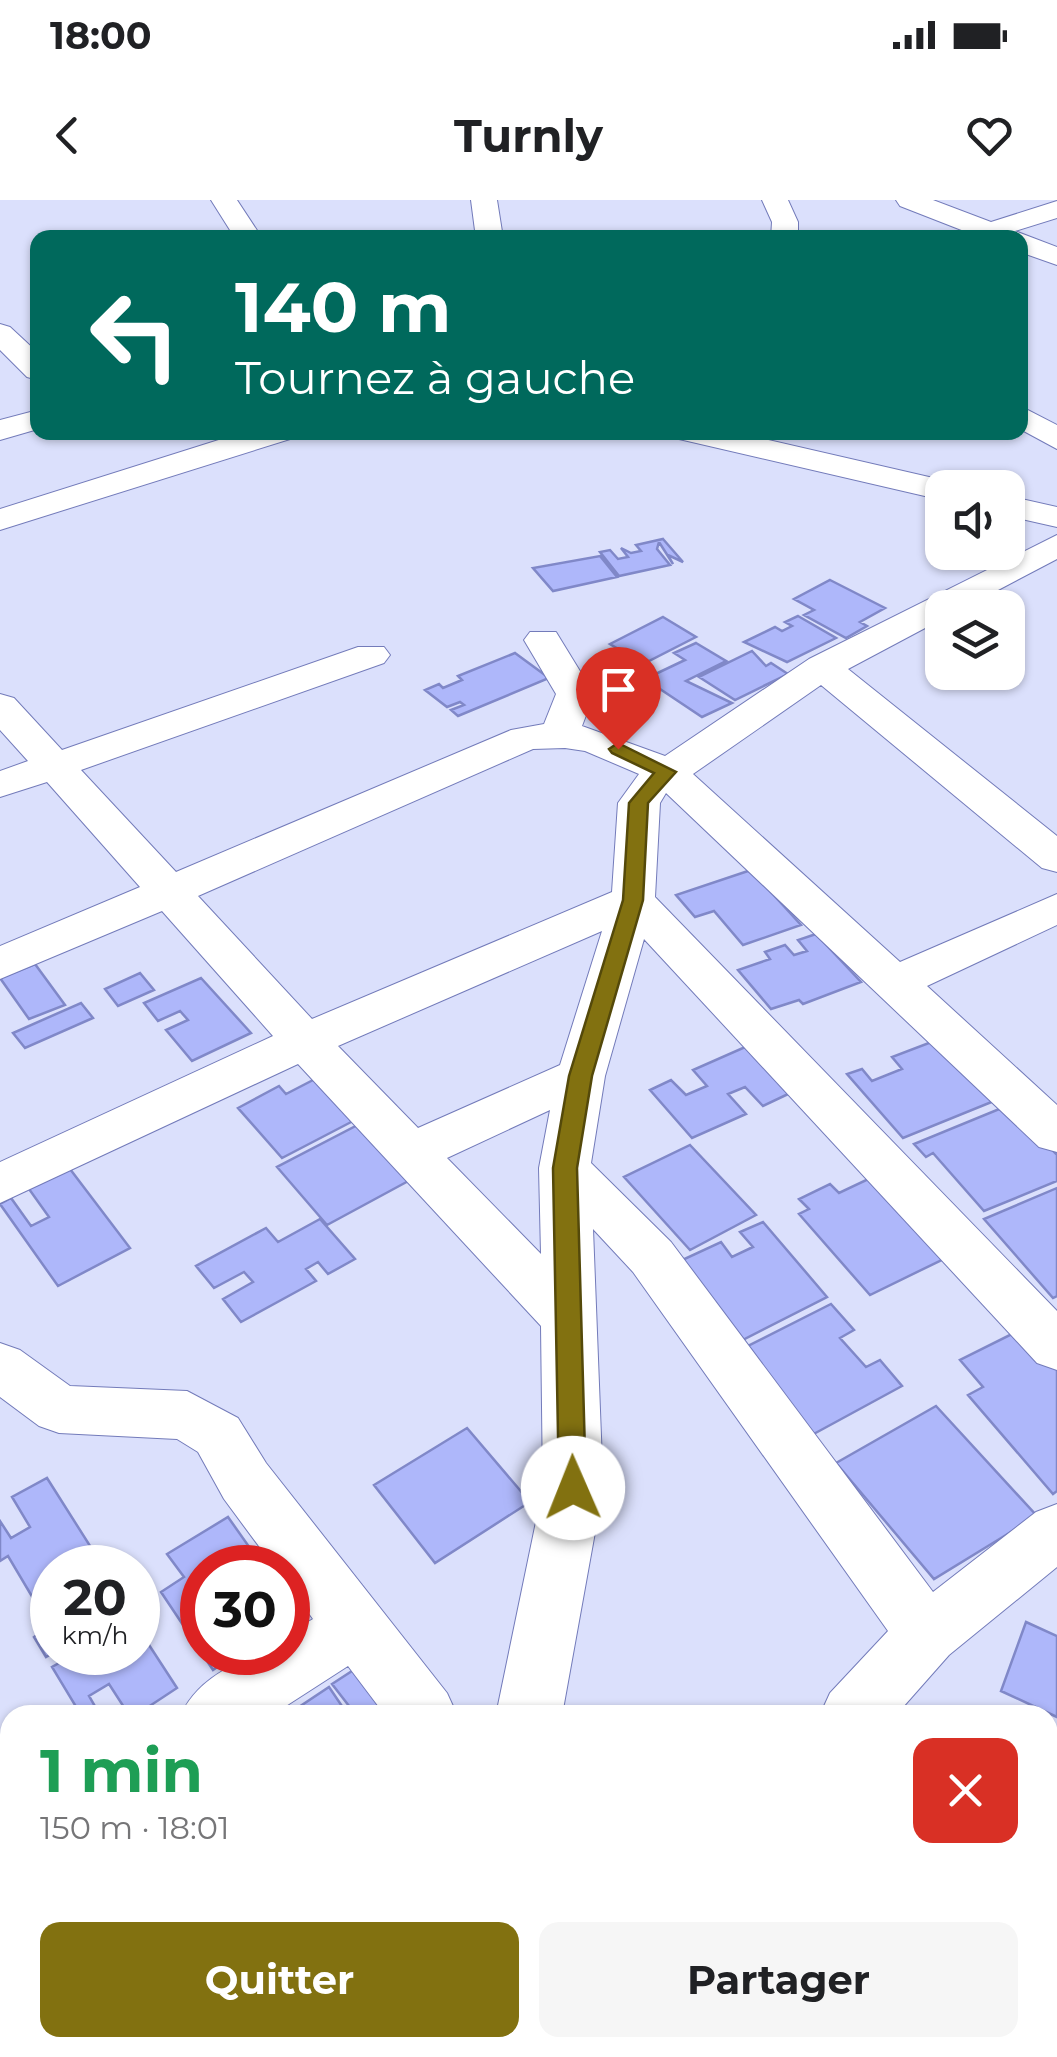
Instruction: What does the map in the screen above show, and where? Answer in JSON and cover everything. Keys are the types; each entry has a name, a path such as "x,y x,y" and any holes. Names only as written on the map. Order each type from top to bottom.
{"street":[{"path":"224,200 244,230"},
{"path":"484,200 489,230"},
{"path":"775,200 784,230"},
{"path":"909,200 988,230"},
{"path":"1008,230 1057,209"},
{"path":"1028,245 1057,256"},
{"path":"6,322 30,359"},
{"path":"1028,420 1057,439"},
{"path":"0,430 30,421"},
{"path":"0,520 254,440"},
{"path":"725,440 925,486"},
{"path":"1025,510 1057,517"},
{"path":"531,1705 573,1488 565,1168 580,1076 633,900 639,803 651,784 667,772 822,667 1057,544"},
{"path":"543,640 575,694 560,733"},
{"path":"0,785 371,654"},
{"path":"822,667 1057,858"},
{"path":"0,706 305,1041 570,1320"},
{"path":"0,964 525,738 560,733 594,737 667,772 1057,1134"},
{"path":"0,1184 305,1041 633,900"},
{"path":"633,900 1057,1347"},
{"path":"894,983 1057,908"},
{"path":"412,1152 580,1076"},
{"path":"565,1168 652,1257 927,1634"},
{"path":"0,1366 58,1408 187,1415 218,1435 245,1481 416,1705"},
{"path":"862,1705 927,1634 1057,1532"},
{"path":"230,1705 354,1628"}],"building":[{"path":"663,539 683,562 668,555 673,564 659,542 657,549 670,565 619,576 600,552 610,550 618,559 628,557 621,548 631,553 641,551 636,545"},
{"path":"600,556 617,577 553,591 533,568"},
{"path":"830,580 885,608 860,622 867,626 846,638 804,615 814,610 794,599"},
{"path":"798,616 836,638 787,662 744,642 775,627 782,631 792,626 785,622"},
{"path":"663,617 696,637 643,664 610,644"},
{"path":"696,643 726,661 686,681 732,703 702,717 645,679 685,660 674,653"},
{"path":"752,651 766,666 771,663 788,674 735,700 699,677"},
{"path":"515,653 549,678 458,716 451,710 464,705 460,702 447,707 425,690 439,684 443,688 462,680 458,676"},
{"path":"751,870 801,925 743,945 714,911 695,917 676,895"},
{"path":"816,934 861,982 803,1004 799,1000 771,1009 738,970 770,959 765,952 785,945 794,955 807,951 798,940"},
{"path":"35,964 65,1005 29,1019 0,978"},
{"path":"140,973 154,990 118,1006 105,989"},
{"path":"201,978 251,1033 192,1061 166,1030 188,1020 180,1011 158,1021 144,1003"},
{"path":"81,1003 93,1018 25,1048 13,1033"},
{"path":"942,1038 999,1099 903,1138 847,1074 862,1069 872,1081 902,1069 892,1057"},
{"path":"761,1040 805,1086 763,1106 745,1087 728,1094 746,1114 692,1138 650,1090 671,1080 686,1095 707,1086 693,1070"},
{"path":"317,1078 355,1120 282,1158 238,1108 279,1086 286,1094"},
{"path":"1009,1105 1057,1155 1057,1181 984,1211 933,1153 926,1157 914,1144"},
{"path":"373,1117 425,1172 327,1225 277,1167"},
{"path":"690,1145 756,1215 690,1250 624,1177"},
{"path":"70,1169 130,1248 58,1286 0,1204 11,1198 31,1226 49,1217 29,1189"},
{"path":"881,1173 956,1253 870,1295 799,1214 809,1209 799,1199 830,1184 839,1193"},
{"path":"1057,1188 1057,1296 1053,1298 984,1219"},
{"path":"320,1219 355,1259 328,1274 318,1262 306,1269 316,1281 241,1322 223,1299 253,1282 244,1272 214,1288 196,1266 266,1228 278,1242"},
{"path":"763,1222 827,1297 729,1347 665,1268 721,1242 732,1257 753,1247 740,1232"},
{"path":"831,1304 854,1330 840,1338 866,1367 880,1360 902,1386 810,1436 740,1350"},
{"path":"1028,1326 1057,1358 1057,1491 1053,1494 968,1395 983,1387 960,1360"},
{"path":"936,1406 1037,1516 934,1579 836,1463"},
{"path":"467,1428 530,1502 435,1563 374,1485"},
{"path":"47,1478 89,1545 30,1545 30,1593 8,1556 0,1561 0,1521 11,1538 30,1527 12,1497"},
{"path":"228,1517 248,1545 182,1545"},
{"path":"180,1546 180,1572 167,1554"},
{"path":"180,1580 180,1620 161,1592"},
{"path":"1026,1622 1057,1636 1057,1705 1031,1705 1001,1691"},
{"path":"369,1660 410,1705 348,1705 332,1684"},
{"path":"160,1662 177,1688 151,1705 123,1705 109,1684 89,1696 94,1705 75,1705 57,1675 160,1675"},
{"path":"329,1687 341,1705 302,1705"}],"route":[{"path":"573,1488 565,1168 580,1076 633,900 639,803 651,784 667,772 618,749"}]}
